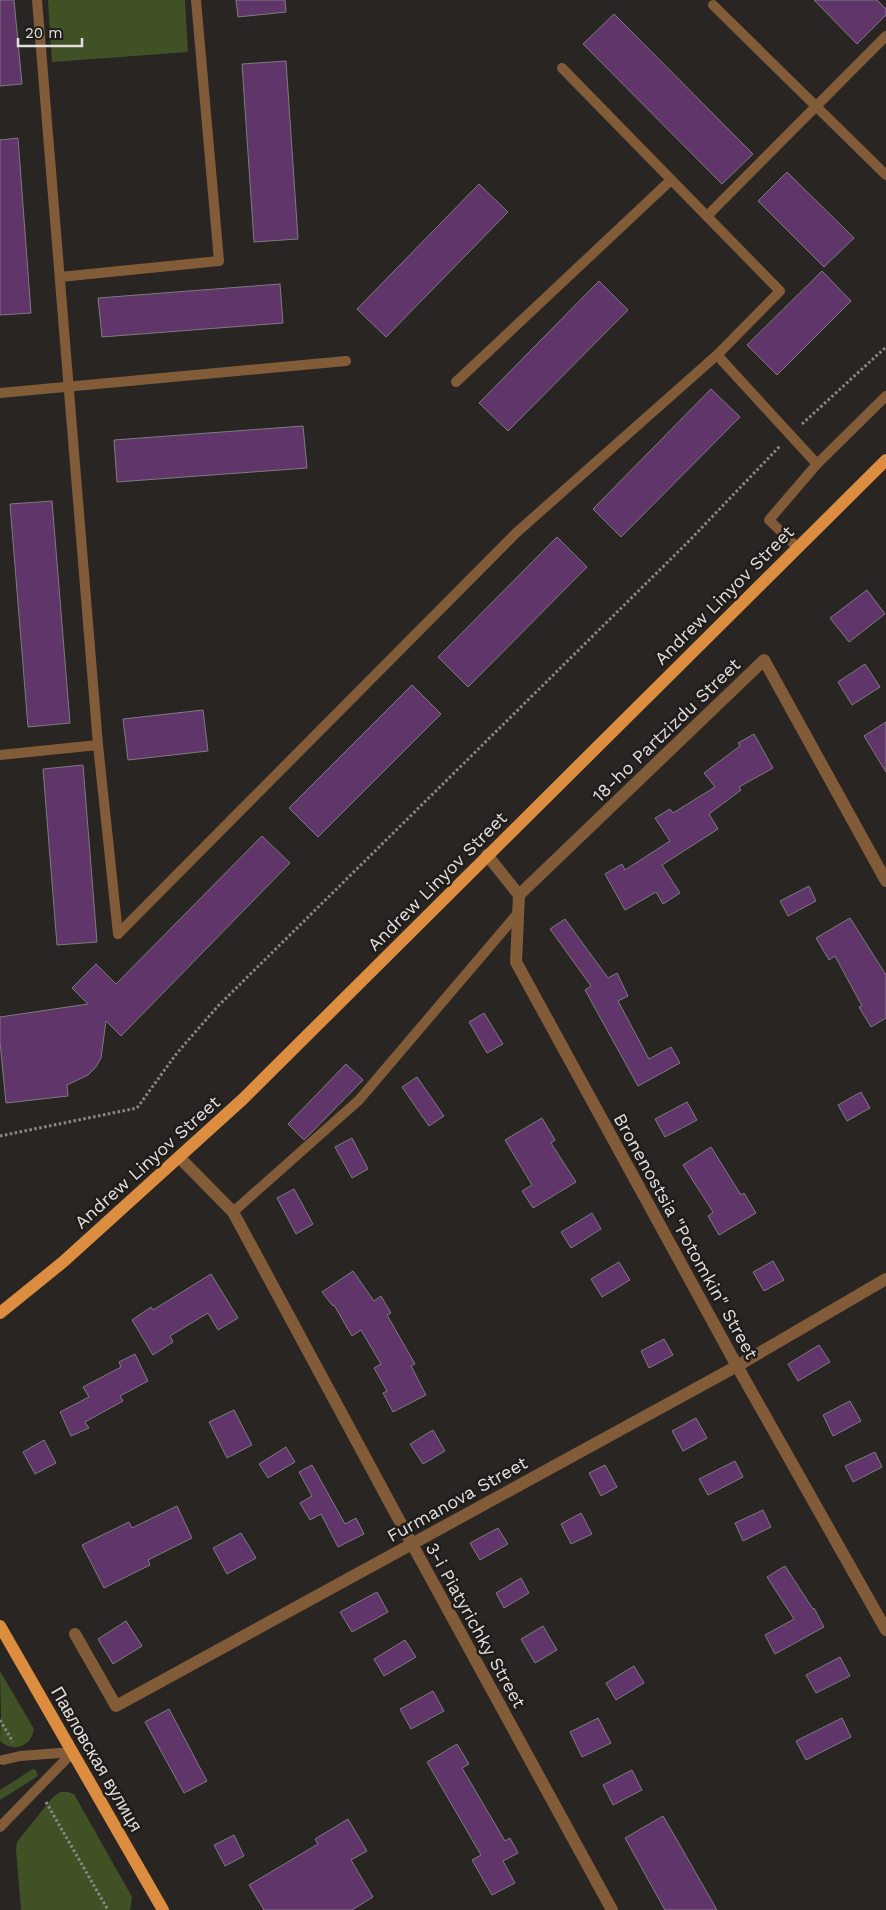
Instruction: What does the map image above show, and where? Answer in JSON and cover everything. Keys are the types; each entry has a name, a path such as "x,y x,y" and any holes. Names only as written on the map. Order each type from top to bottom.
{"main road":[{"name":"Andrew Linyov Street","path":"0,1313 63,1262 243,1099 886,460"},
{"name":"Павловская вулиця","path":"0,1626 163,1910"}],"street":[{"name":"18-ho Partzizdu Street","path":"519,895 764,660 886,881"},
{"path":"487,855 519,895"},
{"name":"Bronenostsia \"Potomkin\" Street","path":"519,895 516,962 737,1366 886,1630"},
{"name":"3-i Piatyrichky Street","path":"179,1157 233,1212 612,1910"},
{"name":"Furmanova Street","path":"75,1634 116,1706 737,1366 886,1279"}],"lane":[{"path":"37,0 98,745 118,934 516,533 717,355 780,291 562,68"},
{"path":"60,277 219,261 196,0"},
{"path":"713,4 886,175"},
{"path":"707,216 886,36"},
{"path":"456,382 671,180"},
{"path":"717,355 818,464"},
{"path":"0,393 346,361"},
{"path":"797,547 770,520 818,464 886,396"},
{"path":"0,755 98,745"},
{"path":"233,1212 359,1100 518,913"},
{"path":"2,1760 20,1756 73,1752"},
{"path":"0,1826 73,1752"}],"path":[{"path":"0,1136 137,1108 177,1053 218,1006 687,543 791,434 886,347"},
{"path":"0,1720 20,1756"},
{"path":"39,1788 108,1910"}],"green space":[{"path":"48,0 185,0 188,52 52,62"},
{"path":"0,1671 34,1729 29,1740 21,1746 10,1747 0,1741"},
{"path":"33,1769 36,1770 38,1776 0,1800 0,1790"},
{"path":"60,1792 74,1794 132,1897 130,1910 21,1910 17,1842 53,1797"}],"building":[{"path":"0,0 14,0 22,84 0,86"},
{"path":"236,0 285,0 286,12 238,17"},
{"path":"814,0 877,0 886,9 886,15 857,44"},
{"path":"614,14 753,154 722,184 583,44"},
{"path":"286,61 298,239 254,242 242,64"},
{"path":"18,138 31,313 0,315 0,140"},
{"path":"787,172 854,238 824,267 758,201"},
{"path":"479,184 508,212 386,337 357,309"},
{"path":"822,271 851,301 777,375 747,345"},
{"path":"599,281 628,310 508,431 479,403"},
{"path":"280,284 283,323 102,337 98,298"},
{"path":"711,389 740,417 621,537 593,509"},
{"path":"303,426 307,468 117,482 114,440"},
{"path":"52,501 70,723 28,727 10,504"},
{"path":"557,537 587,567 468,687 438,657"},
{"path":"867,590 885,614 849,642 830,618"},
{"path":"865,664 880,687 852,705 838,682"},
{"path":"412,685 441,714 318,837 289,808"},
{"path":"203,710 208,751 128,760 123,719"},
{"path":"886,722 886,772 864,736"},
{"path":"754,734 773,768 739,787 741,790 709,814 718,829 662,865 680,893 663,904 656,892 625,910 605,874 622,864 625,870 670,841 655,818 670,809 673,813 715,787 704,773 740,746 738,743"},
{"path":"83,765 97,942 57,945 43,769"},
{"path":"262,836 290,863 121,1036 106,1021 101,1058 96,1067 88,1075 67,1085 68,1096 6,1103 0,1042 0,1017 88,1004 72,988 96,964 116,984"},
{"path":"809,886 816,901 788,916 780,901"},
{"path":"850,918 886,975 886,1018 871,1027 859,1007 862,1006 835,956 829,960 816,938"},
{"path":"565,919 608,978 617,973 628,996 618,1001 649,1059 671,1047 680,1063 638,1086 585,990 591,986 550,929"},
{"path":"484,1013 503,1044 487,1053 469,1022"},
{"path":"346,1064 363,1080 304,1140 288,1124"},
{"path":"417,1077 444,1116 429,1126 402,1087"},
{"path":"861,1092 870,1108 847,1121 838,1105"},
{"path":"687,1102 697,1120 665,1137 655,1119"},
{"path":"542,1118 555,1140 551,1143 576,1182 533,1208 522,1191 532,1185 505,1140"},
{"path":"352,1138 368,1169 352,1178 335,1147"},
{"path":"711,1147 741,1195 744,1193 756,1213 719,1235 708,1216 713,1212 683,1165"},
{"path":"294,1189 313,1224 296,1234 277,1198"},
{"path":"592,1213 601,1229 571,1248 561,1232"},
{"path":"773,1261 784,1280 764,1291 753,1272"},
{"path":"619,1262 630,1280 602,1297 591,1279"},
{"path":"353,1271 374,1301 381,1296 391,1313 387,1315 415,1364 411,1366 426,1395 393,1412 383,1393 387,1391 374,1368 381,1364 361,1330 352,1336 334,1305 322,1292"},
{"path":"211,1274 238,1318 218,1330 208,1313 170,1336 173,1342 153,1355 132,1320 151,1307 153,1310"},
{"path":"664,1339 673,1355 649,1368 641,1351"},
{"path":"819,1345 830,1362 798,1381 788,1364"},
{"path":"135,1354 148,1381 120,1396 123,1401 85,1422 89,1428 71,1436 60,1412 89,1397 83,1387 121,1367 119,1362"},
{"path":"850,1401 861,1421 833,1436 823,1415"},
{"path":"234,1410 252,1445 227,1458 209,1422"},
{"path":"696,1418 707,1438 683,1451 672,1431"},
{"path":"433,1430 445,1451 423,1464 410,1444"},
{"path":"44,1440 56,1463 35,1474 23,1452"},
{"path":"286,1447 295,1462 268,1478 259,1464"},
{"path":"875,1452 882,1467 853,1482 845,1466"},
{"path":"735,1461 743,1477 708,1495 699,1479"},
{"path":"312,1465 345,1524 356,1518 364,1534 338,1547 321,1514 310,1520 300,1503 312,1496 299,1472"},
{"path":"605,1465 617,1487 601,1496 589,1473"},
{"path":"177,1506 192,1538 148,1560 150,1565 104,1588 82,1545 129,1522 132,1528"},
{"path":"763,1510 771,1527 743,1541 735,1523"},
{"path":"581,1513 592,1534 571,1544 561,1524"},
{"path":"498,1528 508,1544 480,1560 470,1543"},
{"path":"241,1533 256,1558 227,1574 213,1548"},
{"path":"785,1566 814,1608 824,1627 775,1654 765,1635 794,1619 767,1577"},
{"path":"521,1578 529,1593 504,1608 496,1593"},
{"path":"377,1592 388,1612 352,1632 340,1612"},
{"path":"126,1621 142,1646 113,1664 98,1639"},
{"path":"543,1626 557,1650 535,1663 521,1639"},
{"path":"405,1640 416,1657 384,1676 374,1659"},
{"path":"840,1657 850,1676 816,1693 806,1675"},
{"path":"634,1666 644,1683 616,1700 606,1683"},
{"path":"433,1691 444,1711 411,1729 400,1709"},
{"path":"169,1709 207,1781 184,1793 145,1722"},
{"path":"598,1718 611,1743 582,1757 570,1732"},
{"path":"842,1718 851,1737 806,1760 796,1741"},
{"path":"457,1744 469,1764 462,1768 505,1841 510,1838 518,1853 503,1861 515,1883 492,1895 472,1860 481,1855 427,1762"},
{"path":"632,1770 642,1790 613,1805 603,1785"},
{"path":"663,1816 717,1910 665,1910 625,1838"},
{"path":"348,1819 367,1851 351,1860 373,1897 352,1910 264,1910 249,1885 318,1844 315,1839"},
{"path":"234,1835 244,1856 225,1866 214,1845"}]}
